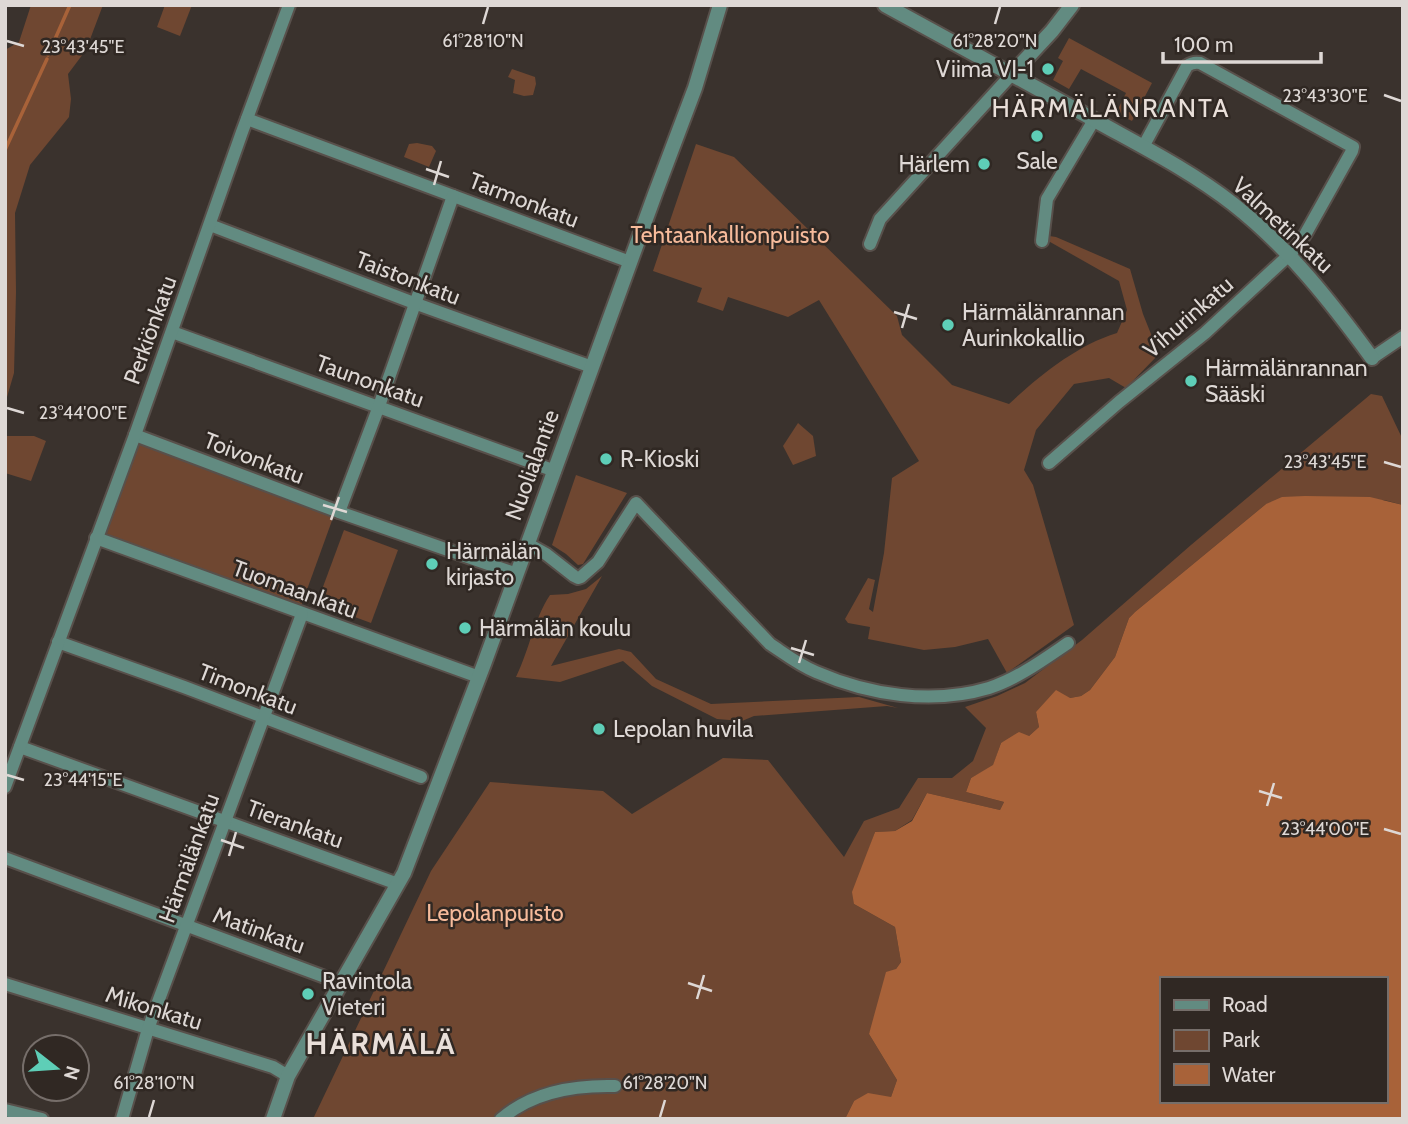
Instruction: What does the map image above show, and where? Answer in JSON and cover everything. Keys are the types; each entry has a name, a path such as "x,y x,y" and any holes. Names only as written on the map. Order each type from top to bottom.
{"street":[{"name":"Perkiönkatu","path":"5,787 289,5"},
{"name":"Nuolialantie","path":"273,1119 288,1076 404,873 479,677 695,88 720,5"},
{"path":"870,244 880,219 1052,31 1072,5"},
{"name":"Valmetinkatu","path":"887,6 1143,147 1232,203 1289,255 1324,295 1371,358"},
{"name":"Vihurinkatu","path":"1049,463 1205,333 1298,246 1353,147 1196,62 1187,66 1143,147"},
{"name":"Tarmonkatu","path":"247,118 630,262"},
{"path":"1042,241 1047,199 1094,120"},
{"path":"339,512 453,196"},
{"name":"Taistonkatu","path":"210,225 592,367"},
{"name":"Taunonkatu","path":"172,332 555,471"},
{"path":"1371,358 1403,337"},
{"name":"Toivonkatu","path":"135,435 339,512 517,573"},
{"path":"528,544 574,576 580,577 598,562 636,503 770,644 807,668 855,686 905,696 959,695 990,688 1068,643"},
{"name":"Tuomaankatu","path":"96,538 479,677"},
{"name":"Härmälänkatu","path":"122,1119 148,1029 302,614"},
{"name":"Timonkatu","path":"58,642 421,777"},
{"name":"Tierankatu","path":"20,747 398,884"},
{"name":"Matinkatu","path":"5,858 341,983"},
{"name":"Mikonkatu","path":"5,984 272,1067 288,1076"},
{"path":"502,1119 526,1102 563,1090 615,1086"},
{"path":"5,1110 42,1119"}],"green space":[{"path":"31,5 103,5 86,50 68,74 71,99 69,117 30,165 15,213 14,373 5,404 5,50 19,42"},
{"path":"165,5 192,5 180,36 157,27"},
{"path":"1069,38 1152,83 1132,121 1116,113 1126,93 1081,69 1069,89 1053,80 1063,61 1058,58"},
{"path":"512,69 535,77 533,95 513,93 515,80 508,77"},
{"path":"409,144 432,146 436,151 429,167 404,157"},
{"name":"Tehtaankallionpuisto","path":"696,144 734,157 897,316 902,335 952,385 1009,404 1059,362 1087,345 1117,333 1127,310 1119,281 1036,234 1056,237 1130,269 1143,314 1159,354 1126,388 1109,378 1074,384 1036,430 1024,470 1033,485 1074,625 1007,673 988,639 955,647 924,650 868,639 870,627 848,623 845,619 868,578 875,580 869,609 873,612 884,553 892,478 919,461 819,300 788,317 728,297 723,311 697,302 702,288 653,271"},
{"name":"Lepolanpuisto","path":"1371,394 1382,396 1403,440 1403,505 1384,500 1266,504 1129,618 1115,657 1090,690 1081,696 1036,712 1039,727 1029,736 1001,743 993,766 971,778 966,792 1004,802 1000,810 927,793 912,820 895,831 875,832 854,904 895,927 901,962 869,1034 897,1080 891,1097 854,1101 845,1119 313,1119 431,871 490,782 603,791 632,814 723,758 768,760 844,857 864,821 899,808 918,778 952,778 973,761 986,728 965,707 1025,683 1082,640"},
{"path":"798,423 813,436 816,456 793,465 783,446"},
{"path":"5,436 34,436 46,441 31,481 5,473"},
{"path":"138,444 334,515 300,609 104,537"},
{"path":"576,475 627,493 583,564 578,565 552,545"},
{"path":"344,530 398,550 371,623 317,603"},
{"path":"602,576 551,666 619,649 631,652 656,679 711,704 859,697 898,708 887,706 754,716 742,721 717,719 652,686 623,661 560,682 516,677 550,595 586,589"}],"water":[{"path":"1305,496 1370,497 1403,505 1403,1119 845,1119 854,1101 868,1093 891,1097 897,1080 869,1034 886,972 896,969 901,962 895,927 854,904 852,892 875,832 895,831 912,821 927,793 1000,810 1004,802 966,792 971,778 993,765 1001,743 1019,732 1029,736 1039,727 1036,712 1056,690 1070,698 1081,696 1090,690 1115,657 1129,618 1266,504 1282,497"}],"waterway":[{"path":"48,55 70,5"},
{"path":"5,150 47,59"}],"place":[{"name":"Viima VI-1","path":"1048,69"},
{"name":"Sale","path":"1037,136"},
{"name":"Härlem","path":"984,164"},
{"name":"Härmälänrannan Aurinkokallio","path":"948,325"},
{"name":"Härmälänrannan Sääski","path":"1191,381"},
{"name":"R-Kioski","path":"606,459"},
{"name":"Härmälän kirjasto","path":"432,564"},
{"name":"Härmälän koulu","path":"465,628"},
{"name":"Lepolan huvila","path":"599,729"},
{"name":"Ravintola Vieteri","path":"308,994"}],"district":[{"name":"HÄRMÄLÄNRANTA","path":"1111,108"},
{"name":"HÄRMÄLÄ","path":"381,1044"}]}
